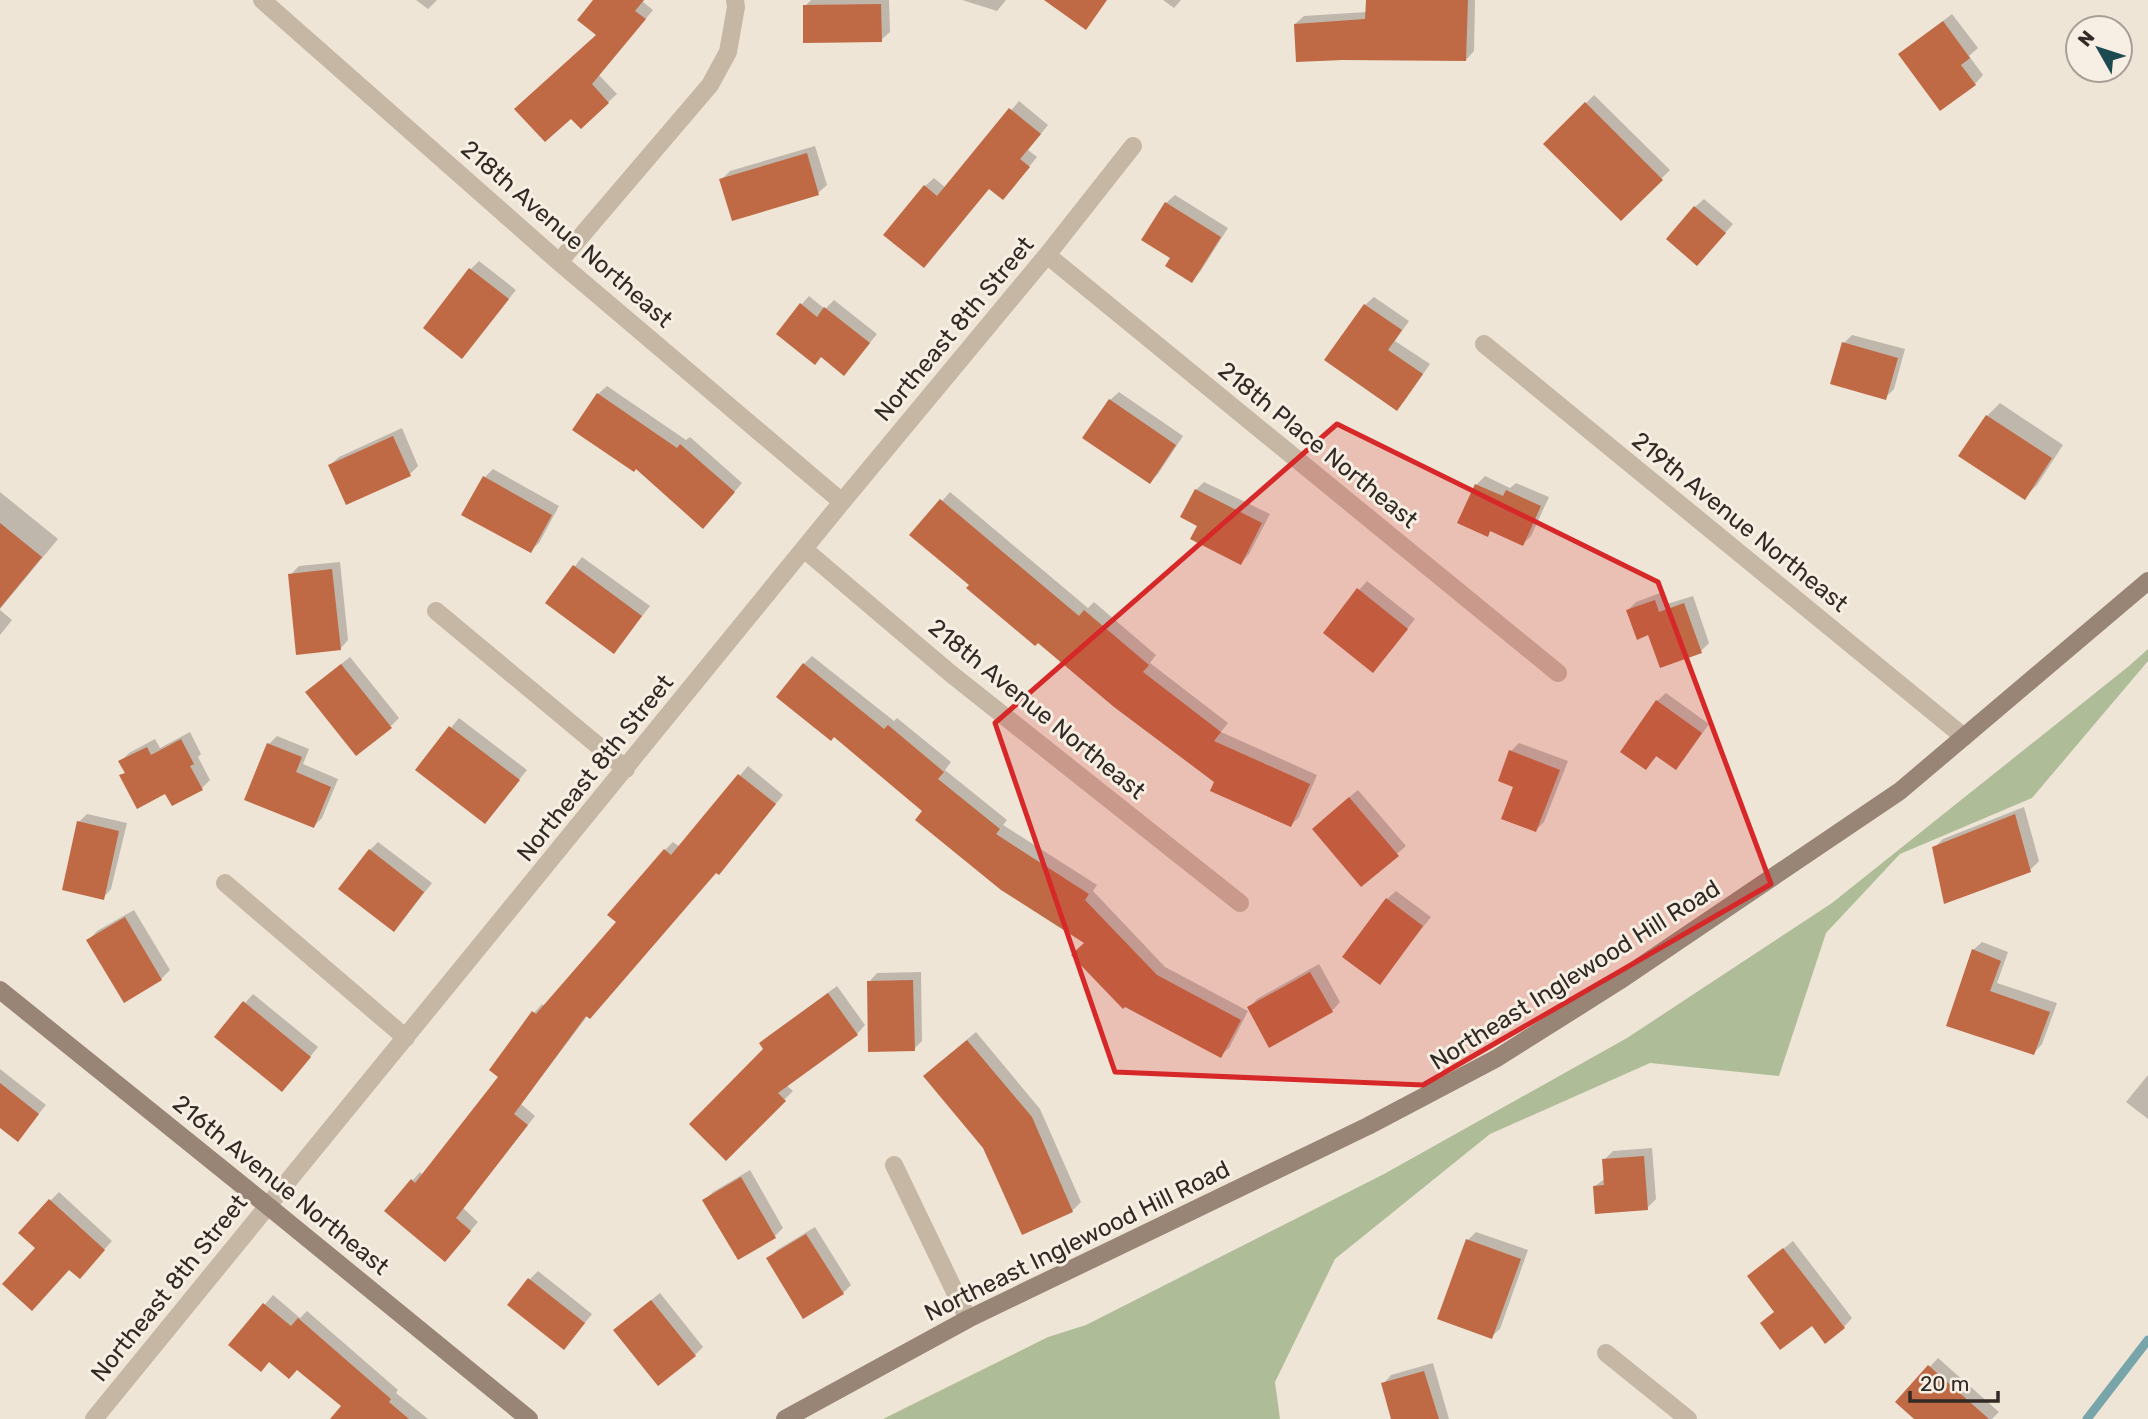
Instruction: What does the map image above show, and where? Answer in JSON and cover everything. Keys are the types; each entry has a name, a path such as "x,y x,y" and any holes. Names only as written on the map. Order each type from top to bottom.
{"street":[{"name":"218th Avenue Northeast","path":"262,0 559,262 842,502"},
{"path":"559,262 710,85 728,52 735,0"},
{"name":"Northeast 8th Street","path":"94,1419 842,502 1047,255 1133,146"},
{"name":"218th Place Northeast","path":"1047,255 1558,673"},
{"name":"219th Avenue Northeast","path":"1484,344 1964,737"},
{"name":"218th Avenue Northeast","path":"804,550 950,673 1240,903"},
{"name":"Northeast Inglewood Hill Road","path":"785,1419 968,1319 1368,1126 1497,1058 1619,981 1899,791 2148,581"},
{"path":"436,611 626,769"},
{"path":"225,883 406,1038"},
{"name":"216th Avenue Northeast","path":"0,990 529,1419"},
{"path":"894,1165 968,1319"},
{"path":"1606,1353 1688,1419"}],"highlighted area":[{"path":"1337,424 1658,582 1771,884 1423,1085 1115,1072 995,723"}],"green space":[{"path":"2148,649 2148,661 2032,798 1900,854 1826,933 1779,1076 1650,1063 1490,1134 1335,1259 1275,1382 1280,1419 883,1419 1048,1337 1086,1325 1384,1174 1627,1038 1832,903"}],"building":[{"path":"593,0 644,0 635,11 646,19 592,84 609,103 581,129 571,119 545,142 514,109 596,35 577,20"},
{"path":"1044,0 1107,0 1086,30"},
{"path":"1366,0 1468,0 1466,61 1296,62 1294,24 1365,19"},
{"path":"881,4 882,42 803,43 803,5"},
{"path":"1943,21 1970,58 1961,65 1976,85 1940,111 1898,54"},
{"path":"1585,102 1663,180 1621,221 1543,144"},
{"path":"1009,108 1041,134 1020,159 1030,167 1003,200 989,189 924,268 883,235 924,185 937,196"},
{"path":"807,153 819,195 732,221 719,179"},
{"path":"1165,202 1221,237 1192,283 1165,266 1170,258 1141,240"},
{"path":"1694,206 1726,233 1697,266 1666,239"},
{"path":"469,268 509,299 462,359 423,328"},
{"path":"800,303 817,317 824,307 870,343 844,376 821,357 815,365 776,334"},
{"path":"1364,304 1402,330 1388,350 1423,374 1397,411 1324,360"},
{"path":"1842,342 1898,358 1886,400 1830,384"},
{"path":"597,393 677,448 680,444 735,492 703,529 636,469 634,472 572,430"},
{"path":"1109,399 1176,445 1150,484 1082,438"},
{"path":"1986,415 2052,458 2025,500 1958,456"},
{"path":"393,436 411,476 346,505 328,465"},
{"path":"483,476 552,515 531,553 461,515"},
{"path":"1475,484 1503,496 1506,490 1541,506 1523,546 1490,531 1488,537 1457,523"},
{"path":"1195,489 1262,523 1241,565 1190,539 1197,526 1180,517"},
{"path":"940,499 1079,616 1084,610 1149,665 1143,672 1221,732 1214,741 1310,784 1291,827 1210,791 1214,782 1114,707 1038,643 1035,646 966,588 969,585 909,535"},
{"path":"0,523 42,557 0,608"},
{"path":"573,565 642,616 614,654 545,603"},
{"path":"332,569 341,650 296,655 288,574"},
{"path":"1357,588 1408,629 1373,673 1323,633"},
{"path":"1655,600 1659,612 1684,603 1702,653 1660,668 1648,635 1637,640 1626,610"},
{"path":"803,663 884,729 888,725 944,772 938,779 1000,829 996,834 1089,894 1085,900 1157,975 1241,1020 1221,1058 1125,1007 1123,1009 1071,955 1084,943 1001,890 915,820 922,811 834,737 831,741 776,697"},
{"path":"341,664 392,728 356,756 305,692"},
{"path":"1656,700 1702,733 1676,770 1656,756 1646,770 1620,752"},
{"path":"449,726 520,780 485,824 415,770"},
{"path":"181,739 194,764 190,766 203,790 172,806 165,794 137,809 119,775 125,773 118,761 147,747 151,755"},
{"path":"267,743 302,757 296,772 331,787 314,828 244,800"},
{"path":"1509,750 1560,770 1536,832 1501,819 1513,787 1498,781"},
{"path":"738,774 776,804 719,875 716,873 590,1019 586,1016 514,1114 528,1125 456,1218 471,1231 445,1262 384,1211 411,1179 415,1183 498,1077 489,1070 532,1011 536,1014 616,922 607,915 664,849 671,855"},
{"path":"1349,797 1399,856 1361,887 1312,829"},
{"path":"2015,814 2031,872 1944,904 1932,847"},
{"path":"77,821 119,831 104,900 62,890"},
{"path":"369,849 424,892 394,932 338,889"},
{"path":"1386,898 1423,926 1380,985 1342,957"},
{"path":"125,917 162,980 124,1003 86,940"},
{"path":"1972,949 2001,961 1990,991 2050,1012 2034,1055 1946,1026"},
{"path":"1310,972 1333,1012 1269,1048 1247,1007"},
{"path":"913,980 915,1051 868,1052 867,981"},
{"path":"828,993 858,1035 778,1093 786,1101 726,1161 689,1124 763,1049 759,1043"},
{"path":"243,1001 311,1057 282,1092 214,1037"},
{"path":"967,1040 1032,1117 1073,1212 1022,1235 983,1148 923,1076"},
{"path":"0,1083 39,1114 18,1142 0,1128"},
{"path":"1644,1156 1648,1210 1595,1214 1593,1186 1604,1185 1602,1159"},
{"path":"741,1177 776,1238 738,1260 702,1200"},
{"path":"49,1199 105,1250 80,1279 69,1270 32,1311 2,1284 35,1248 18,1233"},
{"path":"806,1234 844,1294 803,1319 766,1258"},
{"path":"1466,1239 1521,1259 1492,1339 1437,1319"},
{"path":"1783,1248 1845,1328 1825,1344 1812,1326 1780,1350 1760,1323 1774,1312 1747,1276"},
{"path":"528,1278 585,1323 564,1350 507,1305"},
{"path":"651,1300 696,1356 658,1386 613,1330"},
{"path":"263,1303 291,1326 298,1318 391,1399 389,1402 409,1419 330,1419 341,1406 297,1370 289,1379 269,1362 261,1372 228,1345"},
{"path":"1928,1365 1989,1419 1914,1419 1895,1402"},
{"path":"1424,1371 1439,1419 1391,1419 1381,1383"}],"waterway":[{"path":"2087,1419 2148,1340"}]}
